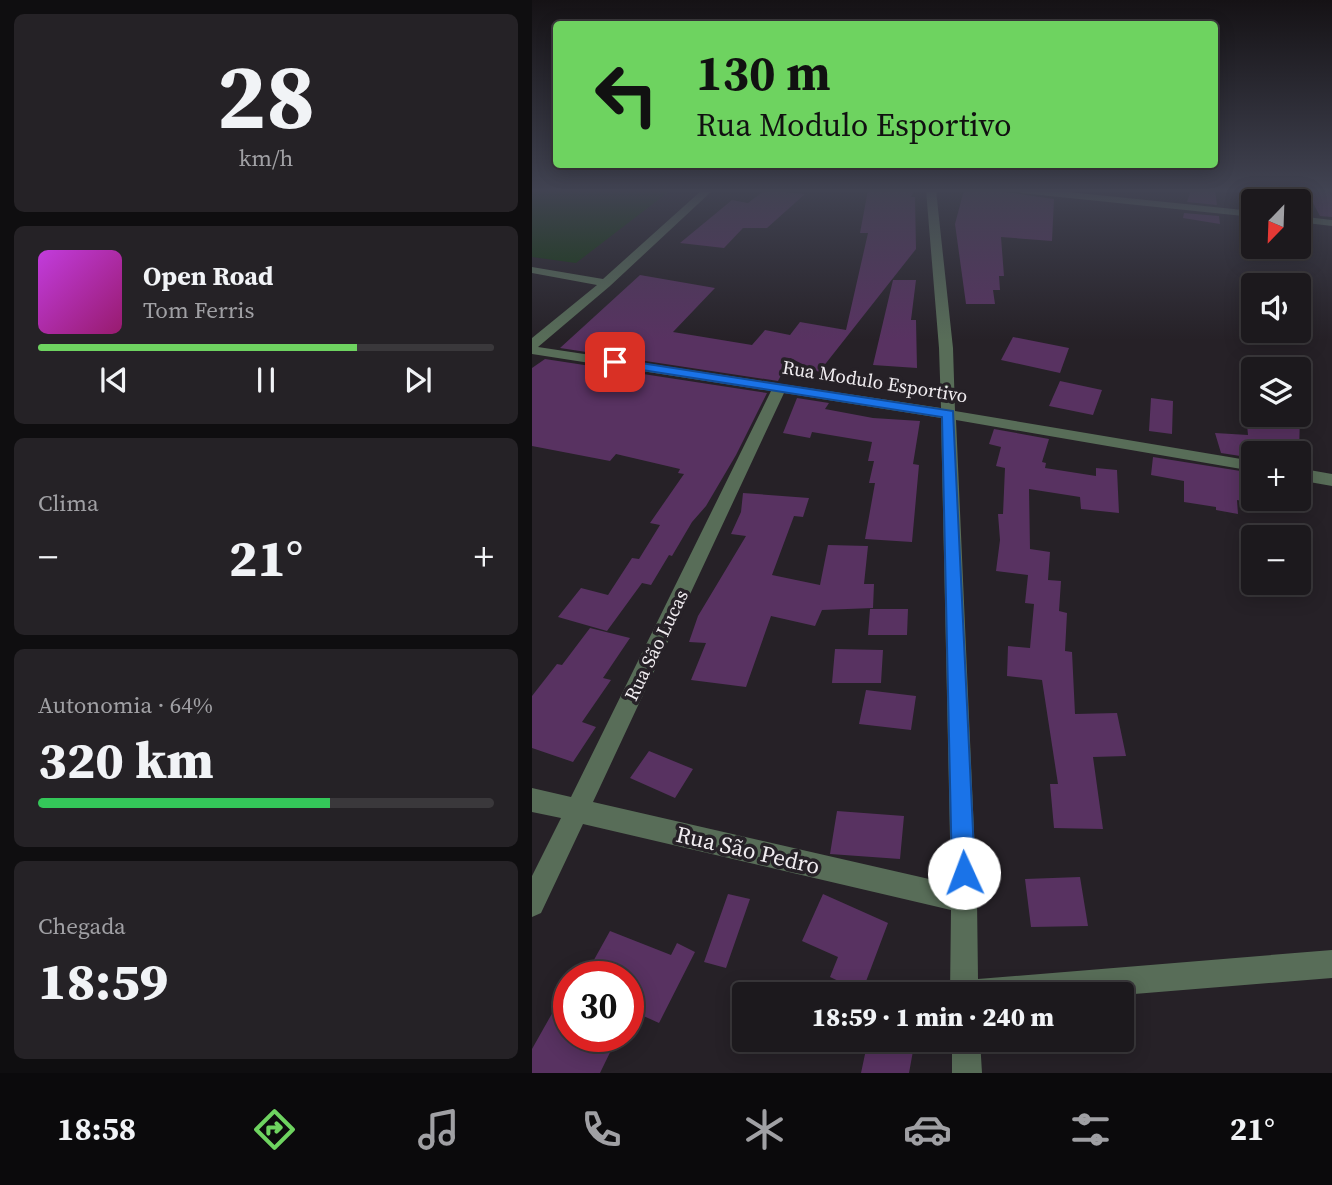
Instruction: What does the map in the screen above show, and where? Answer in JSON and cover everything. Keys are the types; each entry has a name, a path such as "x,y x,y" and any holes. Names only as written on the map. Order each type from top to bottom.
{"street":[{"path":"532,347 653,240"},
{"path":"936,240 946,348 967,982"},
{"path":"532,270 606,283"},
{"name":"Rua Modulo Esportivo","path":"532,347 948,414 1241,465"},
{"name":"Rua São Lucas","path":"532,904 780,387"},
{"path":"1311,476 1332,480"},
{"name":"Rua São Pedro","path":"532,800 964,900"},
{"path":"1113,982 1332,964"},
{"path":"966,1052 967,1073"}],"green space":[{"path":"532,240 606,240 576,263 532,257"}],"building":[{"path":"684,240 732,240 724,248 680,243"},
{"path":"866,240 916,240 916,249 819,372 790,358 778,381 560,348 640,275 715,288 673,332 752,345 765,330 790,335 800,322 846,330"},
{"path":"957,240 1001,240 1004,276 999,276 1000,290 993,290 995,304 966,304"},
{"path":"893,280 916,280 911,320 916,320 917,368 873,365"},
{"path":"1013,337 1069,348 1060,373 1001,360"},
{"path":"545,359 767,393 736,455 706,506 692,522 672,556 669,555 651,585 642,583 607,631 558,617 581,588 608,595 632,558 639,559 660,525 650,523 684,474 678,473 680,469 616,454 610,461 532,446 532,368"},
{"path":"1060,381 1102,390 1093,415 1049,406"},
{"path":"797,398 829,403 825,409 873,418 920,421 913,464 919,465 912,542 865,539 875,483 869,483 874,461 868,461 872,442 812,432 810,438 783,433"},
{"path":"1151,398 1173,401 1172,434 1149,431"},
{"path":"1247,427 1300,427 1299,441 1241,441 1241,456 1221,453 1215,433 1248,435"},
{"path":"994,429 1049,439 1042,462 1046,463 1045,468 1096,476 1096,468 1117,470 1119,513 1081,509 1080,497 1029,489 1030,549 1050,552 1048,580 1061,581 1059,611 1067,613 1065,651 1072,652 1075,714 1117,713 1126,756 1093,757 1103,829 1054,828 1050,784 1058,784 1042,680 1007,676 1008,646 1030,648 1034,604 1025,603 1028,575 996,571 1000,540 998,514 1003,514 1005,468 996,466 1001,447 989,444"},
{"path":"1153,457 1241,471 1238,514 1184,502 1184,481 1151,475"},
{"path":"743,493 809,498 803,517 794,516 772,575 820,585 828,545 868,546 864,584 874,584 873,608 822,610 815,626 771,616 746,687 691,680 706,643 689,642 698,616 746,536 731,534 741,512"},
{"path":"870,609 908,609 907,635 868,635"},
{"path":"590,628 630,638 603,678 611,680 582,722 596,727 573,762 532,748 532,696 557,664 562,665"},
{"path":"835,649 883,650 881,683 832,683"},
{"path":"866,690 916,696 911,730 859,724"},
{"path":"649,751 693,769 675,798 630,778"},
{"path":"837,811 904,816 900,859 830,854"},
{"path":"1080,877 1088,926 1031,927 1025,879"},
{"path":"728,894 750,899 726,968 704,962"},
{"path":"823,894 888,923 866,982 841,982 830,977 838,957 802,941"},
{"path":"610,931 671,955 677,943 695,952 659,1023 644,1016 644,961 593,961"},
{"path":"553,1012 553,1052 610,1052 600,1073 532,1073 532,1049"},
{"path":"865,1052 913,1052 909,1073 861,1073"}],"route":[{"path":"615,362 948,414 964,873"}]}
